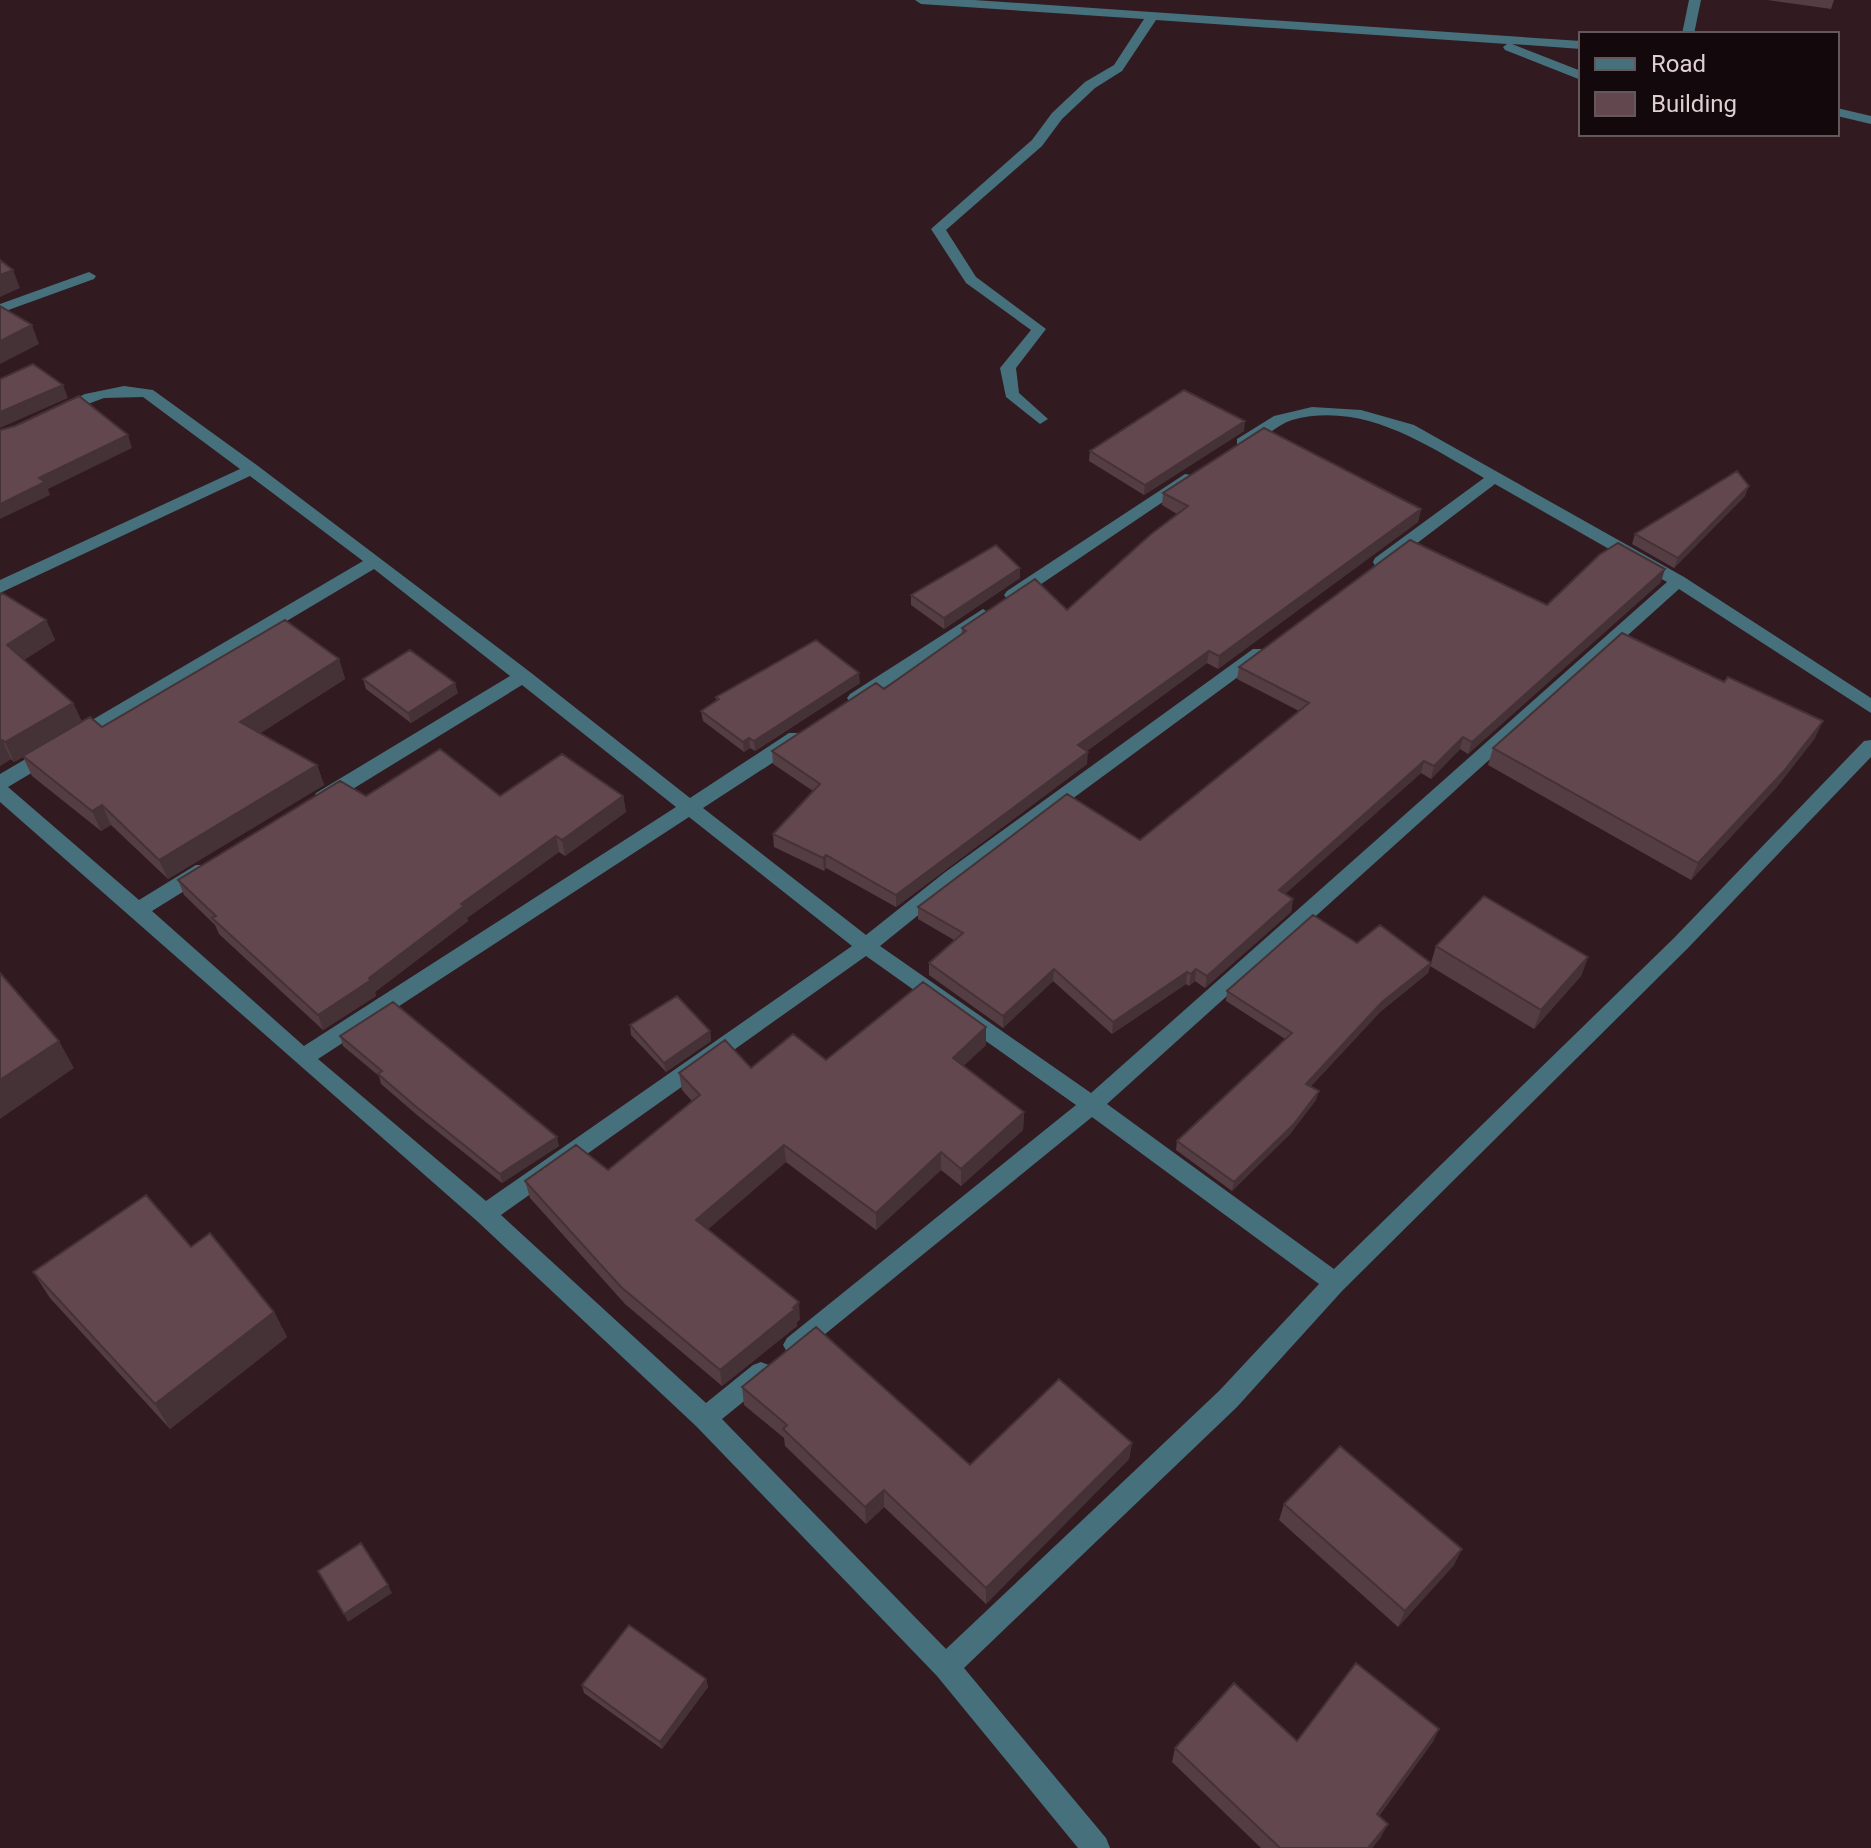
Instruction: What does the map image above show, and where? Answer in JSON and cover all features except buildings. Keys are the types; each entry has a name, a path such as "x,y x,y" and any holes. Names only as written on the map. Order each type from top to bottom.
{"street":[{"path":"921,0 1579,45"},
{"path":"1688,32 1695,0"},
{"path":"1040,419 1011,394 1008,368 1039,329 971,280 938,229 1037,143 1057,116 1090,85 1118,68 1140,39 1152,16"},
{"path":"1490,39 1579,75"},
{"path":"1839,112 1871,120"},
{"path":"0,309 89,276"},
{"path":"38,419 89,397 112,391 148,393 375,561 866,946 1092,1105 1335,1283"},
{"path":"1224,454 1278,420 1308,412 1378,417 1408,428 1678,581 1871,707"},
{"path":"0,587 252,469"},
{"path":"835,712 1198,471"},
{"path":"1362,576 1496,476"},
{"path":"0,783 375,561"},
{"path":"705,1418 1092,1105 1678,581"},
{"path":"485,1214 866,946 951,878 1278,639"},
{"path":"311,805 524,676"},
{"path":"303,1058 809,729"},
{"path":"946,1667 1228,1399 1335,1283 1681,943 1871,746"},
{"path":"0,791 485,1214 705,1418 946,1667 1096,1848"},
{"path":"138,910 218,861"}]}
